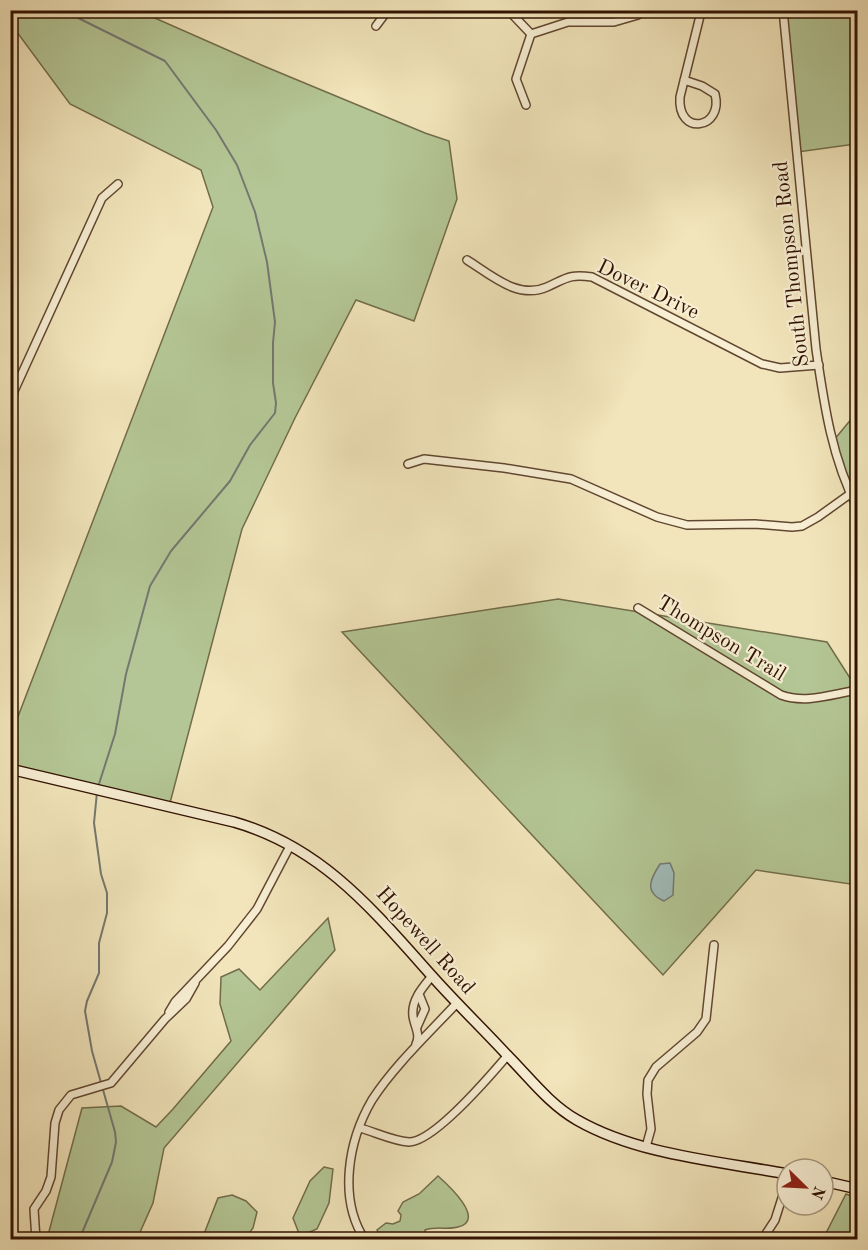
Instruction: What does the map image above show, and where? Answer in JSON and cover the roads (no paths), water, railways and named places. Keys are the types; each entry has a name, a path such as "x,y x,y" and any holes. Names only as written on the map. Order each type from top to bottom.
{"street":[{"path":"376,26 388,10"},
{"path":"506,10 531,34"},
{"path":"531,34 568,22 614,22 638,15 644,10"},
{"path":"684,80 702,86 715,94 716,108 708,121 694,124 681,115 679,109 680,97 700,11 783,11"},
{"name":"South Thompson Road","path":"783,11 824,403 834,445 850,494 858,509"},
{"path":"526,105 516,79 531,34"},
{"path":"10,414 14,391 102,198 118,184"},
{"name":"Dover Drive","path":"467,260 514,288 530,291 545,288 574,275 592,278 762,364 780,368 819,365"},
{"path":"408,464 424,459 561,477 590,486 667,521 687,525 802,526 850,494"},
{"name":"Thompson Trail","path":"638,608 781,695 805,700 858,690"},
{"name":"Hopewell Road","path":"10,769 234,822 290,846 320,864 367,903 457,1003 555,1104 575,1119 621,1140 646,1147 775,1172"},
{"path":"36,1239 34,1209 46,1191 51,1177 59,1110 71,1095 111,1083 165,1019 186,999 195,982 257,909 290,846"},
{"path":"646,1147 651,1129 647,1094 648,1080 656,1067 697,1032 706,1019 714,945"},
{"path":"412,1052 418,1038 413,1016 414,1004 432,976"},
{"path":"417,1027 425,1009 419,994"},
{"path":"365,1239 357,1227 348,1195 349,1166 360,1128 372,1101 386,1082 457,1003"},
{"path":"360,1128 407,1142 420,1140 466,1101 508,1055"},
{"path":"835,1183 858,1188"},
{"path":"762,1239 776,1217"}],"water":[{"path":"670,863 674,873 673,895 664,901 653,893 651,884 660,864"}],"waterway":[{"path":"62,10 165,61 216,130 237,165 255,212 267,262 275,322 273,343 275,413 250,445 230,481 171,551 150,586 126,674 115,734 98,787"},
{"path":"79,1240 112,1162 116,1142 92,1051 85,1011 99,973 99,943 107,913 107,893 101,874 94,823 97,792"}]}
